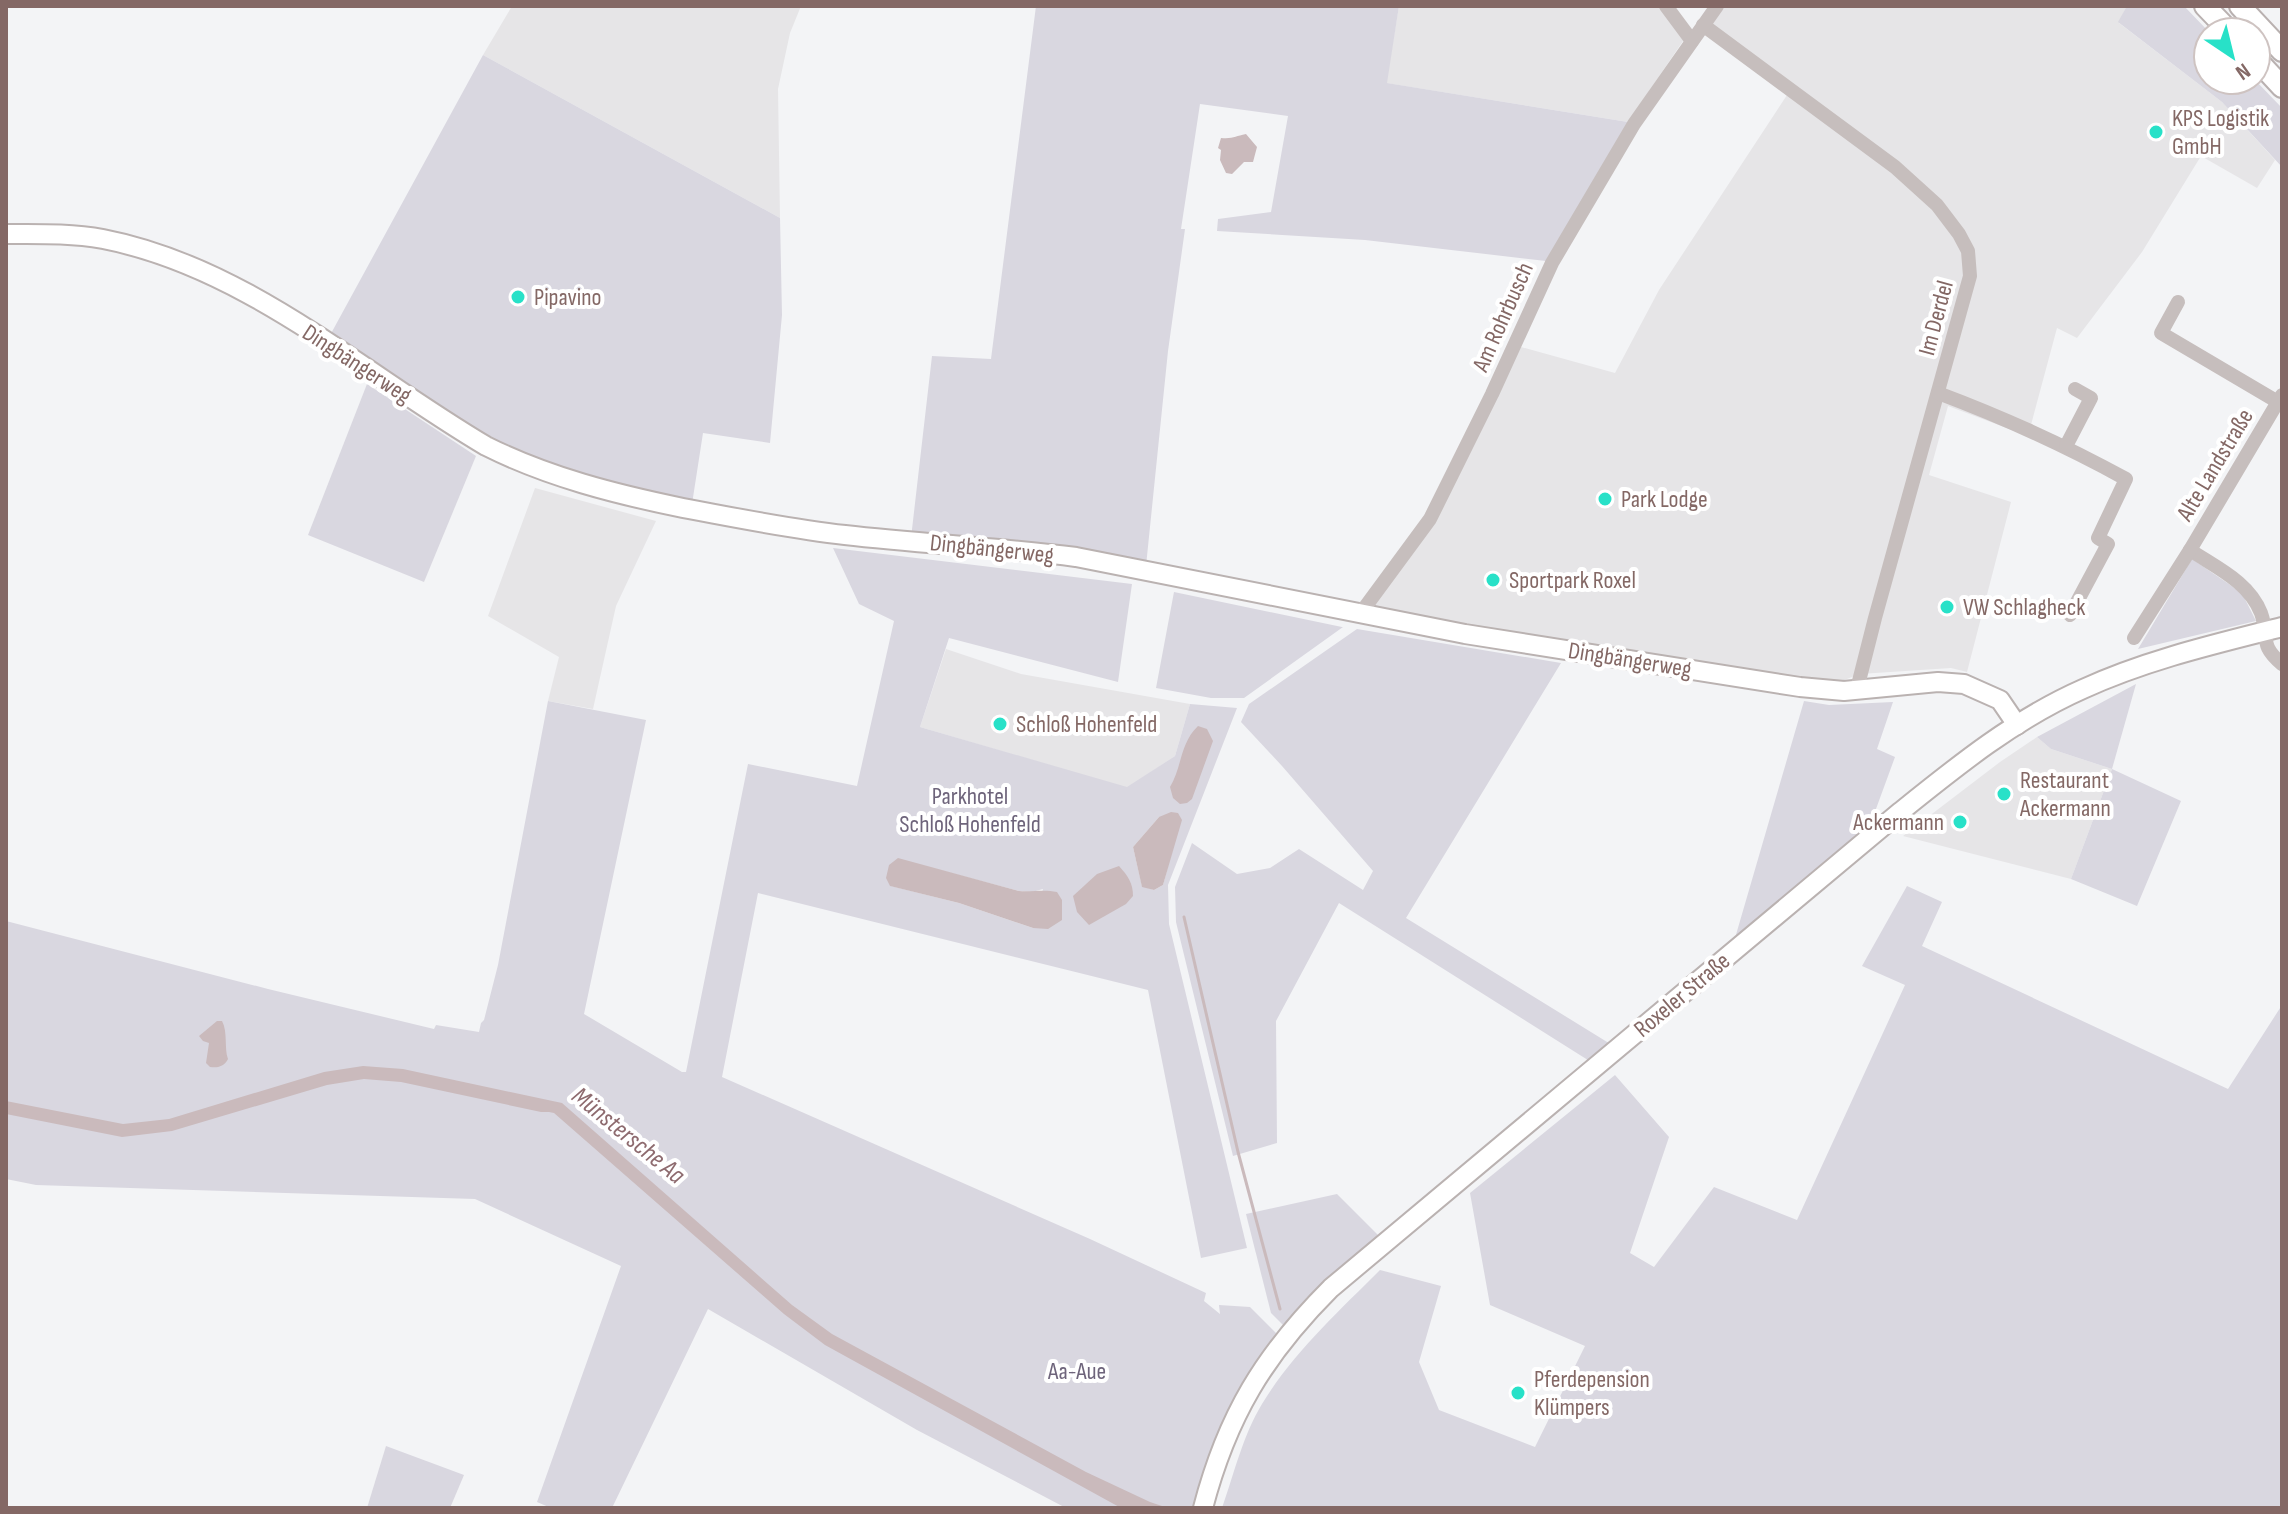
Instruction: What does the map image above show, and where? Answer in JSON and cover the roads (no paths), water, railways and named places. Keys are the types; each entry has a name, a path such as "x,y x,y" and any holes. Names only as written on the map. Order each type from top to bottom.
{"highway":[{"path":"2240,6 2282,51"}],"main road":[{"name":"Dingbängerweg","path":"6,234 101,238 191,265 241,289 277,311 486,446 533,468 645,500 785,527 1076,557 1465,634 1800,687 1832,691 1938,682 1964,684 2000,700 2017,725"},
{"name":"Roxeler Straße","path":"1204,1507 1228,1430 1247,1393 1278,1346 1331,1288 1900,812 1955,768 2017,725 2082,689 2162,659 2273,630"}],"street":[{"path":"1666,6 1692,41"},
{"name":"Am Rohrbusch","path":"1360,614 1430,519 1552,263 1634,124 1717,6"},
{"name":"Im Derdel","path":"1703,25 1895,167 1937,205 1968,251 1970,276 1857,689"},
{"name":"Alte Landstraße","path":"2134,638 2280,399 2161,333 2178,302"},
{"path":"2066,446 2091,398 2075,389"},
{"path":"1938,393 2066,446 2126,479 2098,538 2108,544 2070,615"},
{"name":"Alte Landstraße","path":"2190,550 2249,592 2273,630 2266,648 2282,664"}],"waterway":[{"path":"1184,917 1238,1152 1280,1309"}],"place":[{"name":"KPS Logistik GmbH","path":"2156,132"},
{"name":"Pipavino","path":"518,297"},
{"name":"Park Lodge","path":"1605,499"},
{"name":"Sportpark Roxel","path":"1493,580"},
{"name":"VW Schlagheck","path":"1947,607"},
{"name":"Schloß Hohenfeld","path":"1000,724"},
{"name":"Restaurant Ackermann","path":"2004,794"},
{"name":"Ackermann","path":"1960,822"},
{"name":"Pferdepension Klümpers","path":"1518,1393"}],"park label":[{"name":"Parkhotel Schloß Hohenfeld","path":"970,810"},
{"name":"Aa-Aue","path":"1077,1371"}],"water label":[{"name":"Münstersche Aa","path":"628,1136"}]}
